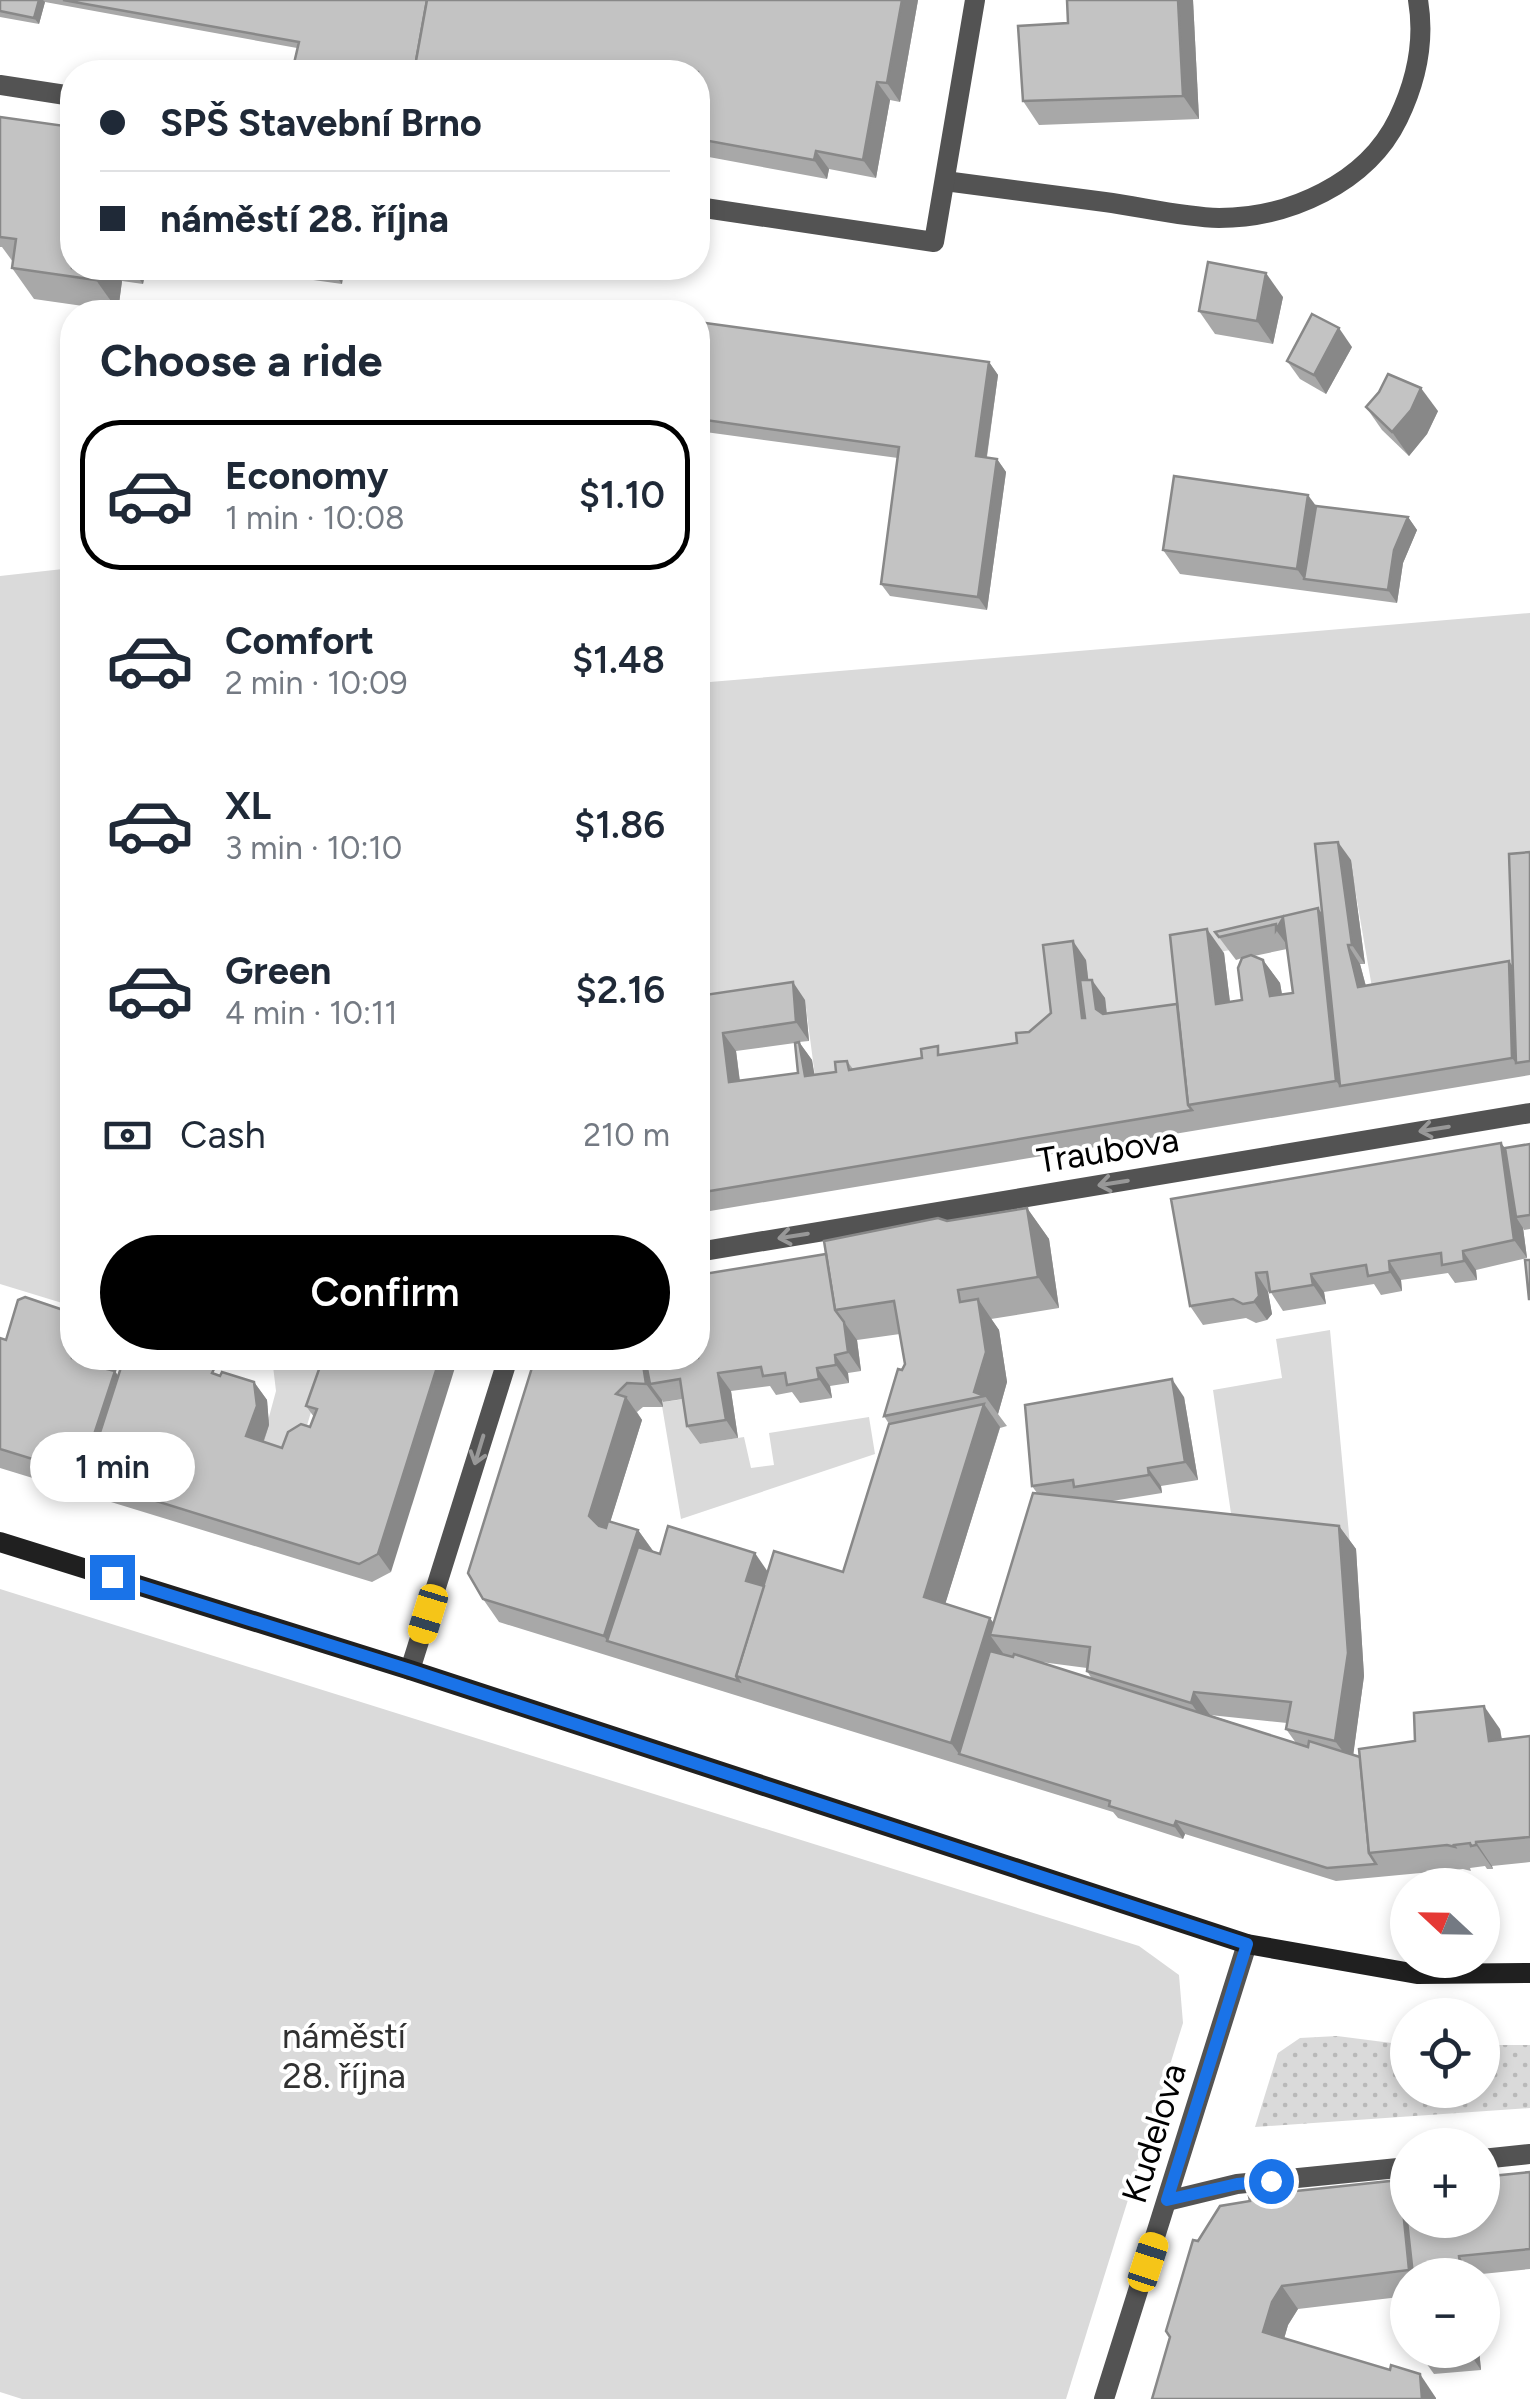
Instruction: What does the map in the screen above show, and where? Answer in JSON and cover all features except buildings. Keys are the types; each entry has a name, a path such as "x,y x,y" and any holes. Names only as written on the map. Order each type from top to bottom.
{"street":[{"path":"710,209 934,242 975,0"},
{"path":"945,180 1219,218 1278,211 1321,194 1362,168 1390,136 1410,96 1420,52 1418,0"},
{"path":"0,85 60,94"},
{"name":"Traubova","path":"710,1250 1530,1113"},
{"path":"410,1670 504,1370"},
{"path":"0,1542 410,1670 1247,1944 1416,1974 1530,1973"},
{"name":"Kudelova","path":"1104,2399 1247,1944"},
{"path":"1500,2157 1530,2154"},
{"path":"1167,2200 1237,2184 1390,2169"}],"green space":[{"path":"60,569 60,1302 0,1284 0,576"},
{"path":"1530,613 1530,865 1522,979 1375,1005 1350,860 1335,931 1186,958 1192,1022 1064,1032 1041,1050 816,1084 805,1000 710,1014 710,682"},
{"path":"1330,1330 1350,1545 1234,1534 1213,1390 1282,1378 1276,1339"},
{"path":"273,1370 323,1370 295,1466 259,1454 276,1391"},
{"path":"693,1398 700,1444 744,1437 751,1468 774,1465 769,1433 869,1417 875,1454 681,1519 662,1406 663,1402"},
{"name":"náměstí 28. října","path":"0,1589 1139,1946 1179,1975 1183,2023 1066,2399 22,2399 0,2392"},
{"path":"1337,2036 1390,2043 1390,2108 1500,2108 1500,2045 1530,2045 1530,2108 1255,2127 1278,2053 1300,2038"}],"route":[{"path":"112,1577 410,1670 1247,1944 1167,2200 1237,2184 1271,2181"}]}
